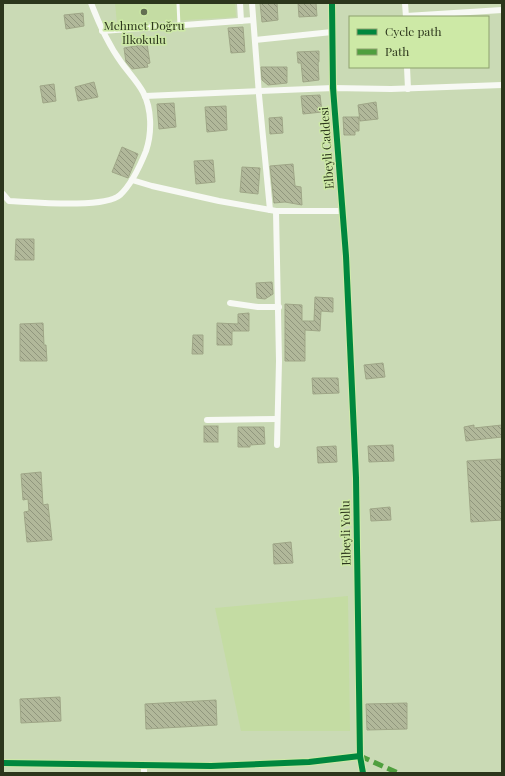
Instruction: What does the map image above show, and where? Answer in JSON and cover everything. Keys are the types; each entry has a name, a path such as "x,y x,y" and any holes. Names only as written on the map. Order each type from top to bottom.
{"street":[{"path":"3,194 9,201 52,203 97,203 113,199 119,195 132,180 144,155 149,141 150,115 145,96 121,62 102,31 91,3"},
{"path":"240,3 241,21"},
{"path":"252,3 258,91 273,210 279,308 277,445"},
{"name":"Elbeyli Caddesi","path":"332,3 334,88 347,292"},
{"path":"405,3 406,16"},
{"path":"420,16 502,10"},
{"path":"102,31 253,20"},
{"path":"255,40 332,32"},
{"path":"407,68 408,89"},
{"path":"145,96 334,88 408,89 502,85"},
{"path":"132,180 219,201 273,210 343,211"},
{"name":"Elbeyli Yollu","path":"347,292 356,478 360,756 363,773"},
{"path":"230,303 279,308"},
{"path":"207,420 277,419"},
{"path":"3,763 212,766 309,762 360,756"},
{"path":"144,764 144,773"},
{"path":"212,766 212,773"}],"lane":[{"path":"178,3 179,26"}],"shaded area":[{"path":"115,3 235,3 236,17 117,24"},
{"path":"348,596 350,731 241,731 215,608"}],"building":[{"path":"260,3 277,3 278,20 262,22"},
{"path":"298,3 316,3 317,16 299,17"},
{"path":"83,13 84,26 66,29 64,15"},
{"path":"243,27 245,52 231,53 228,28"},
{"path":"147,44 150,63 147,64 148,67 132,69 126,62 124,48"},
{"path":"319,51 319,80 303,82 301,63 298,63 297,52"},
{"path":"261,67 287,67 287,83 268,85 262,80"},
{"path":"94,82 98,97 78,101 75,87"},
{"path":"54,84 56,101 43,103 40,86"},
{"path":"320,95 322,112 303,114 301,96"},
{"path":"376,102 378,119 360,121 358,105"},
{"path":"174,103 176,127 159,129 157,104"},
{"path":"226,106 227,130 207,132 205,107"},
{"path":"282,117 283,133 270,134 269,118"},
{"path":"343,117 359,117 359,131 355,131 355,135 344,135"},
{"path":"122,147 138,154 128,178 112,172"},
{"path":"213,160 215,182 196,184 194,161"},
{"path":"293,164 295,186 301,187 302,205 285,202 274,203 270,166"},
{"path":"242,167 260,168 258,194 240,192"},
{"path":"16,239 34,239 34,260 15,260"},
{"path":"272,282 273,294 265,299 257,298 256,283"},
{"path":"315,297 333,298 333,312 321,311 320,331 305,330 305,361 285,361 285,304 302,305 302,321 314,321"},
{"path":"249,313 249,331 232,331 232,345 217,345 217,323 238,324 238,314"},
{"path":"43,323 44,345 46,345 47,361 20,361 20,324"},
{"path":"193,335 203,335 203,354 192,354"},
{"path":"383,363 385,377 366,379 364,365"},
{"path":"312,378 338,378 339,393 313,394"},
{"path":"474,425 474,428 502,425 502,437 466,441 464,427"},
{"path":"204,426 218,426 218,442 204,442"},
{"path":"238,427 264,427 265,444 250,445 250,447 238,447"},
{"path":"393,445 394,461 369,462 368,446"},
{"path":"336,446 337,462 318,463 317,447"},
{"path":"502,459 502,520 471,522 467,461"},
{"path":"41,472 43,505 48,504 52,540 27,542 24,512 29,511 28,499 23,500 21,474"},
{"path":"390,507 391,520 371,521 370,509"},
{"path":"291,542 293,563 274,564 273,544"},
{"path":"60,697 61,721 21,723 20,699"},
{"path":"216,700 217,725 146,729 145,704"},
{"path":"407,703 407,729 367,730 366,704"}],"marked path":[{"path":"360,756 398,773"}],"cycle path":[{"path":"332,3 333,88 346,256 356,478 360,756 363,773"},
{"path":"3,763 211,766 309,762 360,756"}],"place":[{"name":"Mehmet Doğru İlkokulu","path":"144,12"}]}
